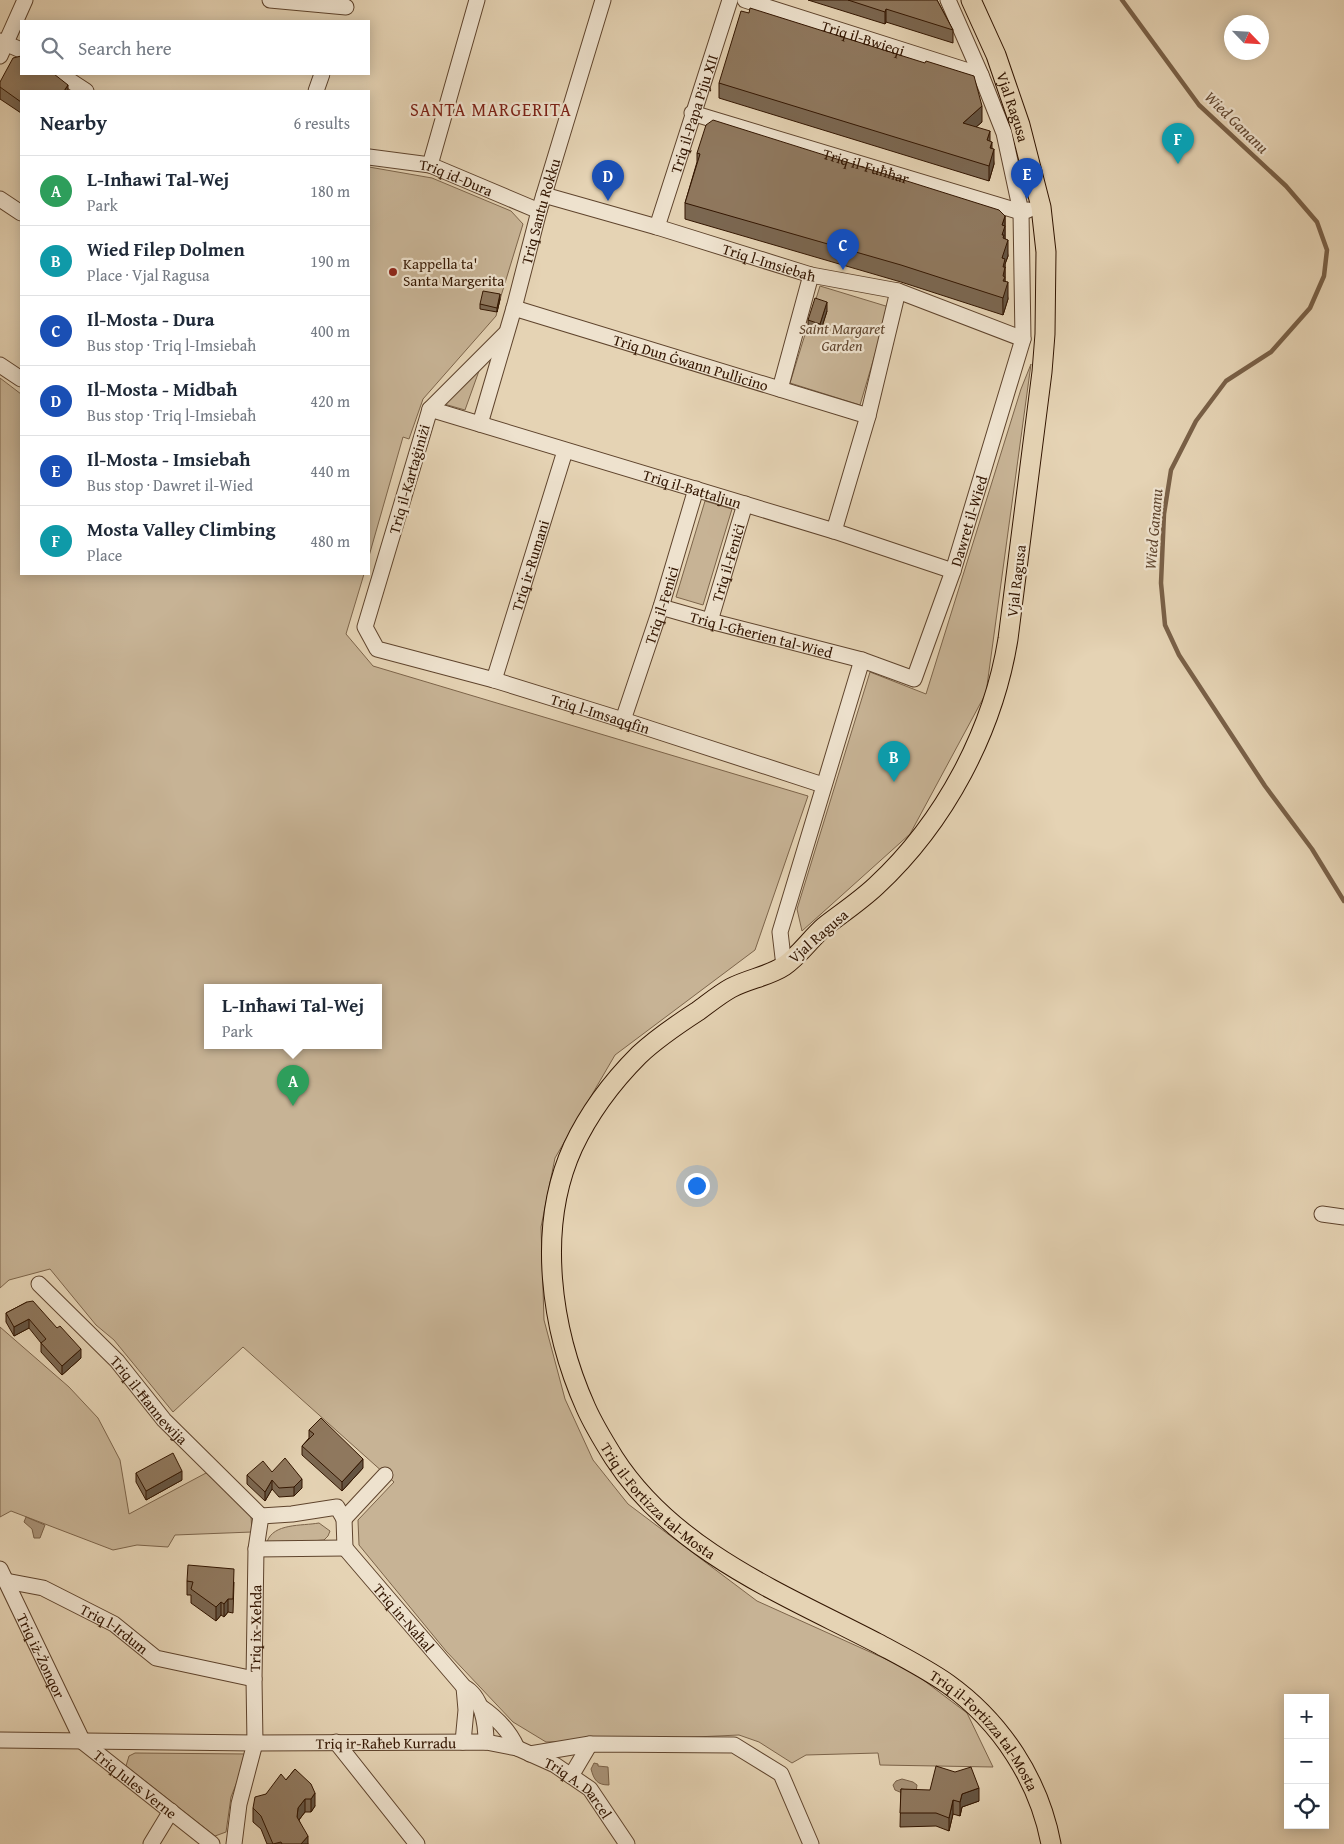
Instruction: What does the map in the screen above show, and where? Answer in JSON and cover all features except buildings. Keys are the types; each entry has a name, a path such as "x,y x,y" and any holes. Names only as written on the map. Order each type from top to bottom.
{"main road":[{"name":"Vjal Ragusa","path":"671,1029 732,988 784,966 823,928 877,885 926,830 945,803 962,774 991,709 1004,664 1008,639 1042,372 1046,299 1046,252 1041,207 1020,125 996,55 972,0"},
{"name":"Triq il-Fortizza tal-Mosta","path":"671,1029 641,1053 613,1083 592,1114 573,1148 563,1177 555,1211 553,1246 554,1284 560,1329 574,1377 588,1413 618,1463 634,1485 657,1510 682,1532 736,1568 924,1668 951,1686 976,1707 1007,1742 1023,1765 1042,1808 1051,1844"}],"street":[{"path":"20,50 2,47 25,0"},
{"path":"270,0 347,3 341,20"},
{"path":"430,164 477,0"},
{"name":"Triq Santu Rokku","path":"480,424 514,308 539,211 603,0"},
{"name":"Triq il-Papa Piju XII","path":"657,227 730,0"},
{"name":"Triq il-Bwieqi","path":"745,0 981,74"},
{"name":"Dawret il-Wied","path":"862,660 914,679 953,571 1023,339 1021,212 1004,134 981,74 948,0"},
{"path":"62,75 84,90"},
{"path":"316,90 322,75"},
{"name":"Triq il-Fuħħar","path":"692,114 1021,212"},
{"name":"Triq id-Dura","path":"370,157 430,164 539,211"},
{"name":"Triq l-Imsiebaħ","path":"544,195 657,227 811,275 898,291 1023,339"},
{"path":"0,198 20,212"},
{"path":"1021,212 1041,207"},
{"path":"780,389 811,275"},
{"path":"834,531 868,416 898,291"},
{"name":"Triq Dun Ġwann Pullicino","path":"514,308 868,416"},
{"name":"Triq il-Kartaġiniżi","path":"377,649 365,627 430,409 505,334"},
{"path":"0,364 20,378"},
{"name":"Triq il-Battaljun","path":"430,409 834,531 953,571"},
{"name":"Triq ir-Rumani","path":"494,680 565,451"},
{"name":"Triq il-Fenici","path":"623,720 661,607 696,490"},
{"name":"Triq il-Feniċi","path":"710,621 745,504"},
{"name":"Triq l-Għerien tal-Wied","path":"661,607 862,660"},
{"name":"Triq l-Imsaqqfin","path":"377,649 494,680 824,785"},
{"path":"784,966 780,932 862,660"},
{"path":"1322,1214 1344,1217"},
{"name":"Triq il-Ħannewija","path":"39,1284 117,1361 164,1420 261,1516"},
{"path":"344,1519 385,1475"},
{"path":"256,1549 345,1548 344,1519 337,1507 292,1514 261,1516"},
{"name":"Triq ix-Xehda","path":"255,1743 256,1549 261,1516"},
{"name":"Triq in-Naħal","path":"345,1548 464,1687 468,1689 481,1707 493,1715 523,1751"},
{"name":"Triq l-Irdum","path":"3,1575 43,1588 114,1624 156,1658 254,1679"},
{"name":"Triq iż-Żonqor","path":"3,1575 82,1742"},
{"path":"463,1742 466,1710 464,1687"},
{"name":"Triq in-Naħal","path":"481,1707 486,1742"},
{"name":"Triq ir-Raħeb Kurradu","path":"0,1740 255,1743 486,1742 523,1751 590,1744 734,1745 781,1774 811,1844"},
{"name":"Triq Jules Verne","path":"82,1742 212,1844"},
{"path":"336,1742 417,1844"},
{"path":"234,1844 238,1804 255,1743"},
{"path":"571,1776 590,1744"},
{"name":"Triq A. Darcel","path":"523,1751 555,1765 590,1789 627,1844"},
{"path":"151,1844 171,1811"}],"green space":[{"path":"370,167 432,178 511,211 523,224 496,316 423,399 409,439 403,437 370,552"},
{"name":"Saint Margaret Garden","path":"820,286 889,307 860,405 790,383"},
{"path":"1031,364 986,693 910,834 802,931 797,909 870,672 926,694 1021,389"},
{"path":"480,368 465,410 444,404"},
{"path":"0,378 20,393 20,575 364,575 346,634 373,666 808,796 755,950 615,1055 555,1158 541,1227 544,1320 565,1399 593,1460 628,1504 757,1601 910,1670 967,1713 993,1767 880,1765 878,1753 806,1755 792,1763 759,1742 739,1735 546,1742 513,1722 446,1651 359,1545 358,1520 394,1482 243,1347 173,1412 114,1340 96,1325 50,1269 9,1280 0,1288"},
{"path":"705,501 732,509 703,605 676,597"},
{"path":"0,1327 69,1387 98,1418 120,1460 129,1514 206,1473 240,1500 251,1516 252,1532 175,1535 168,1547 137,1545 113,1550 11,1511 0,1517"},
{"path":"319,1523 330,1531 324,1540 269,1544 267,1542 275,1531 282,1528"},
{"path":"135,1753 248,1754 231,1797 226,1832 215,1836 126,1766 129,1756"}],"shaded area":[{"path":"26,1517 45,1525 40,1538 34,1538 32,1529 24,1522"},
{"path":"594,1763 598,1764 598,1766 608,1767 609,1785 599,1783 595,1779 591,1769"},
{"path":"902,1779 917,1785 916,1792 907,1795 895,1790 893,1785 896,1781"}],"waterway":[{"name":"Wied Gananu","path":"1122,0 1199,105 1286,186 1317,222 1327,250 1324,276 1310,308 1271,352 1226,381 1196,421 1171,470 1164,514 1161,583 1165,625 1179,655 1265,786 1312,849 1344,901"}],"place":[{"name":"Mosta Valley Climbing","path":"1178,164"},
{"name":"Il-Mosta - Imsiebaħ","path":"1027,199"},
{"name":"Il-Mosta - Midbaħ","path":"608,201"},
{"name":"Il-Mosta - Dura","path":"843,270"},
{"name":"Kappella ta' Santa Margerita","path":"393,272"},
{"name":"Wied Filep Dolmen","path":"894,782"},
{"name":"L-Inħawi Tal-Wej","path":"293,1106"}],"district":[{"name":"SANTA MARGERITA","path":"491,109"}]}
